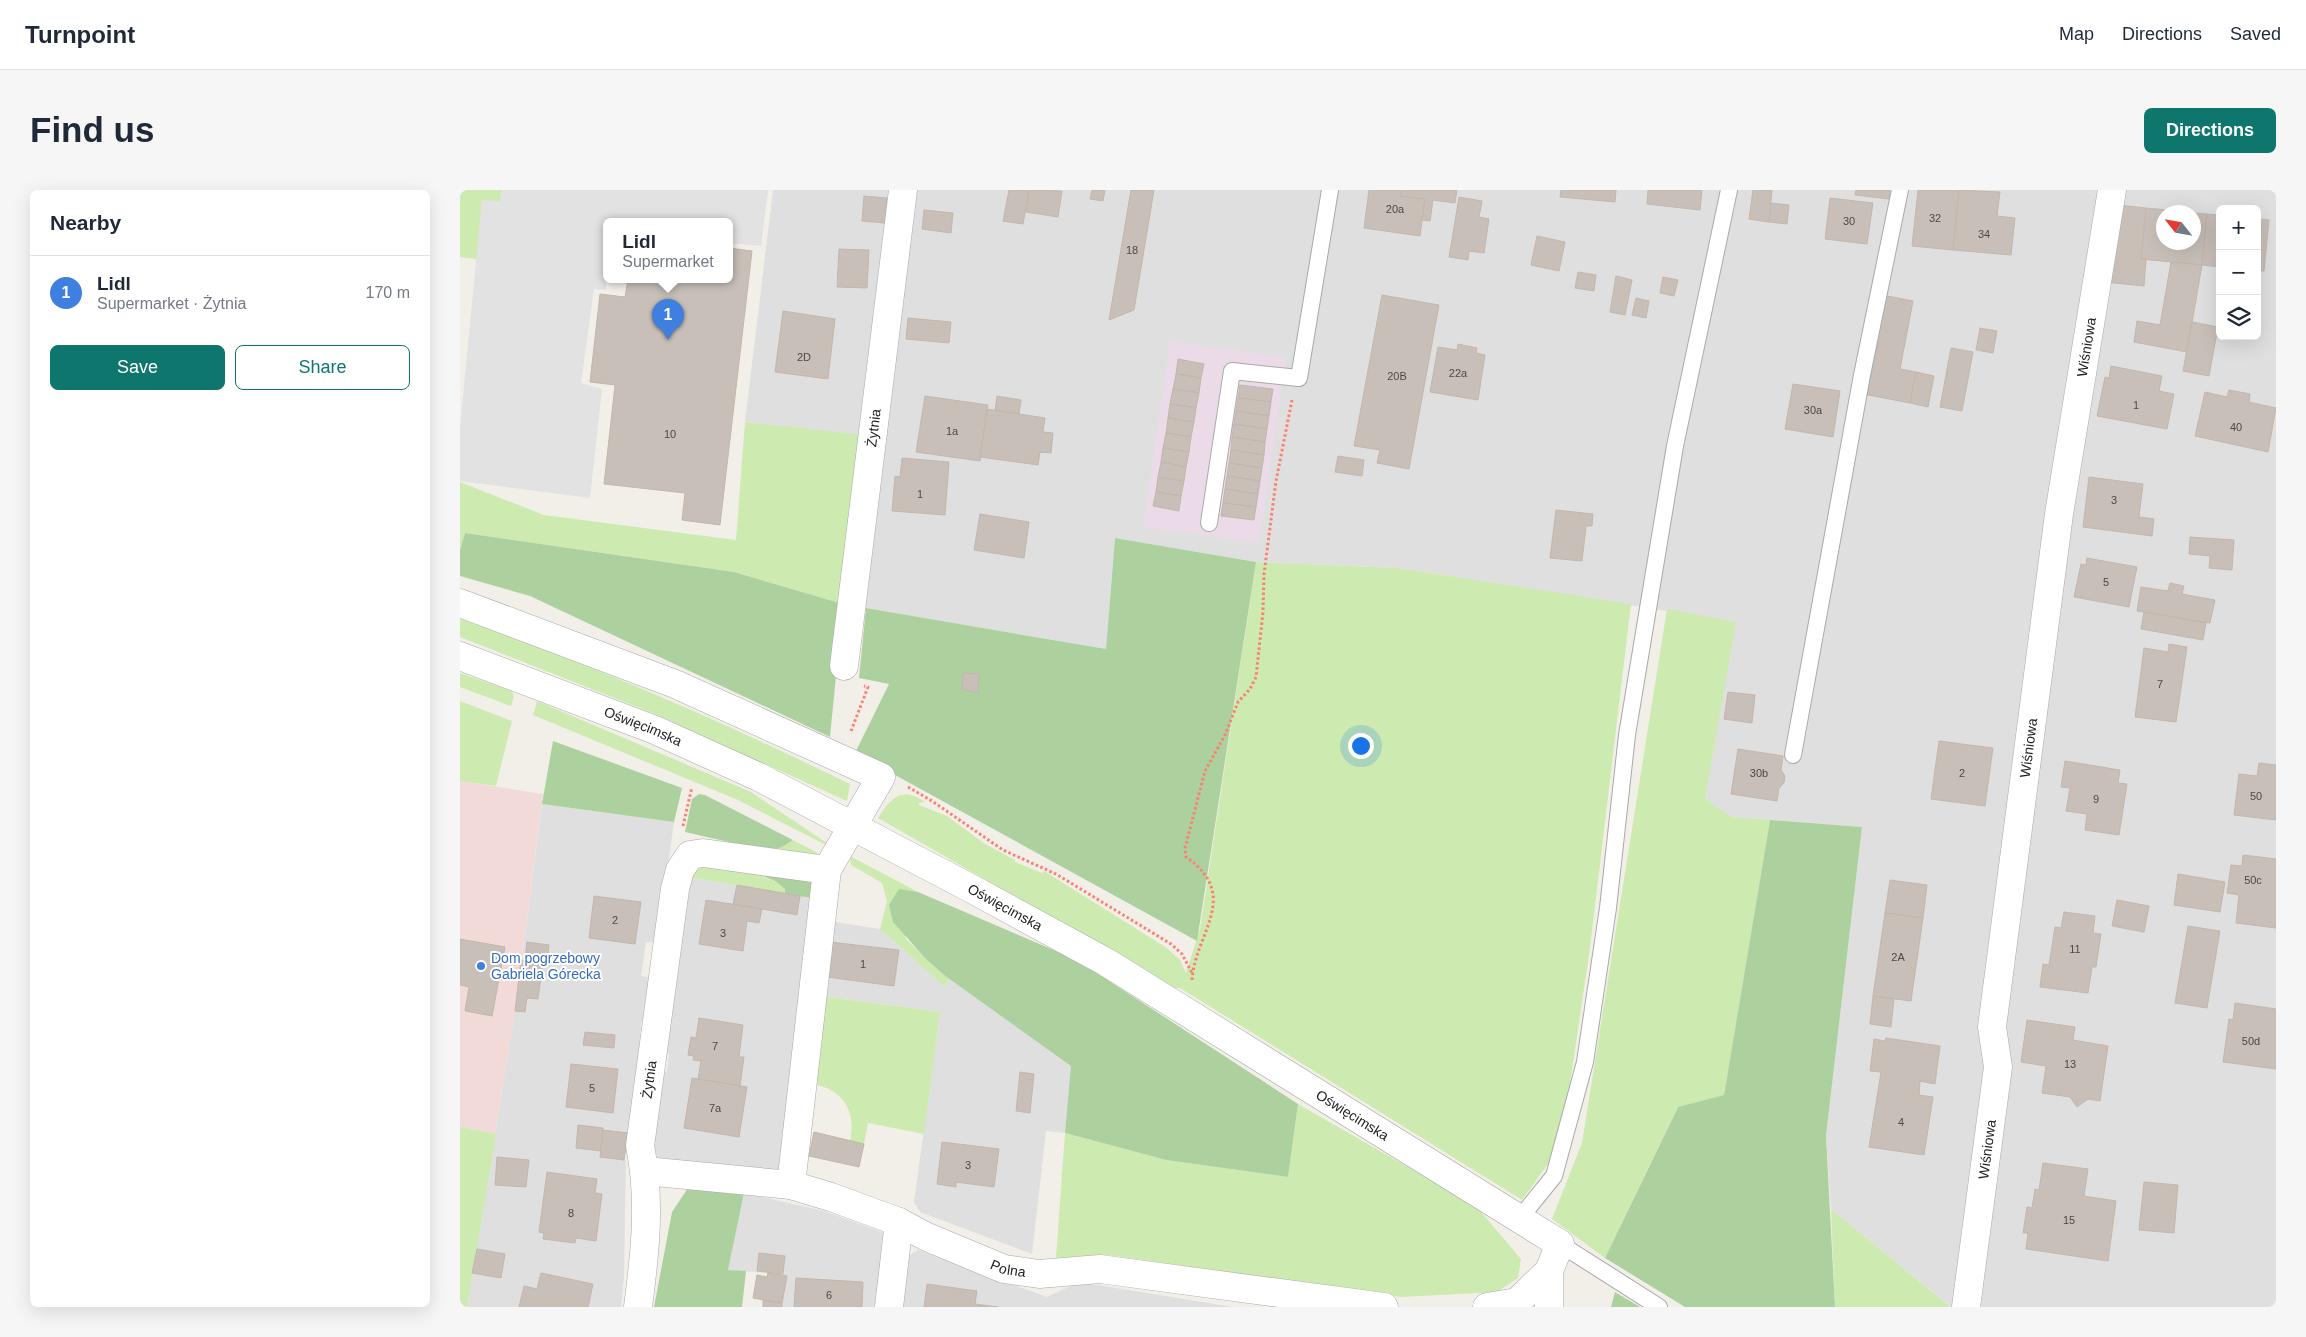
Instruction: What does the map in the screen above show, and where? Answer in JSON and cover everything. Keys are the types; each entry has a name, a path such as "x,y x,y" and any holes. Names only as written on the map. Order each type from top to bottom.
{"street":[{"name":"Żytnia","path":"844,666 902,190"},
{"name":"Wiśniowa","path":"1966,1307 1998,1067 1992,1027 2058,524 2112,190"},
{"path":"460,603 675,684 881,777 827,870 791,1185"},
{"name":"Oświęcimska","path":"460,656 655,730 759,778 972,889 1081,948 1560,1244"},
{"name":"Żytnia","path":"638,1307 646,1251 645,1171 640,1146 675,889 680,870 690,855 711,853 827,870"},
{"name":"Polna","path":"645,1171 791,1185 899,1222 927,1237 1004,1270 1039,1274 1100,1269 1384,1307"},
{"path":"889,1307 899,1222"},
{"path":"1549,1307 1549,1271 1560,1244"},
{"path":"1487,1307 1517,1302 1549,1271"}],"lane":[{"path":"1209,522 1232,371 1299,378 1330,190"},
{"path":"1520,1218 1554,1176 1585,1062 1608,908 1627,735 1675,446 1729,190"},
{"path":"1793,755 1862,375 1900,190"},
{"path":"1560,1244 1659,1307"}],"path":[{"path":"1176,1006 1190,987 1192,974 1212,914 1213,900 1204,871 1186,858 1185,848 1205,771 1225,734 1238,702 1250,689 1256,677 1263,612 1264,574 1276,481 1288,410"},
{"path":"841,758 868,687"},
{"path":"881,777 932,801 998,847 1056,874 1171,944 1190,965 1192,974"},
{"path":"686,809 692,787"}],"shaded area":[{"path":"502,190 768,190 761,246 733,243 733,218 603,218 603,283 606,283 606,290 594,289 581,383 602,389 590,498 460,481 460,427 482,200 500,201"},
{"path":"773,190 2276,190 2276,1307 1951,1307 1831,1209 1826,1136 1862,827 1732,817 1705,799 1735,622 1397,568 1256,562 1115,538 1106,649 843,604 865,436 745,422"},
{"path":"1170,341 1286,357 1259,543 1143,527"},
{"path":"460,781 543,794 515,1011 495,1134 460,1127"},
{"path":"542,804 674,822 657,943 646,942 641,976 652,978 647,1017 641,1022 637,1086 624,1160 626,1160 624,1276 621,1307 467,1307 515,1011"},
{"path":"694,878 813,898 782,1173 660,1162 651,1142 659,1079 667,1071 669,1054 662,1049 683,898"},
{"path":"829,921 880,929 945,987 948,978 1072,1066 1065,1133 1046,1131 1032,1254 920,1212 914,1202 940,1012 820,996"},
{"path":"744,1193 824,1211 885,1233 877,1307 763,1307 768,1273 728,1270"},
{"path":"918,1250 1047,1297 1079,1282 1233,1307 900,1307 905,1258"}],"green space":[{"path":"460,190 502,190 501,201 482,201 477,259 460,257"},
{"path":"745,422 865,435 843,604 734,572 465,533 460,550 460,482 544,515 736,540"},
{"path":"465,533 734,572 843,604 830,737 530,596 460,576 460,550"},
{"path":"1115,538 1256,562 1197,941 855,753 889,684 859,678 866,608 1106,649"},
{"path":"1256,562 1397,568 1631,604 1590,948 1567,1104 1550,1161 1522,1200 1180,988 1175,988 878,818 887,805 897,796 909,795 917,797 925,802 919,803 919,805 947,816 985,844 1015,860 1015,862 1042,873 1044,871 1167,948 1180,960 1186,973 1200,929"},
{"path":"1667,609 1736,622 1705,799 1732,817 1770,820 1724,1095 1677,1108 1605,1258 1552,1219 1582,1143"},
{"path":"460,619 609,675 802,761 850,784 847,801 655,714 460,637"},
{"path":"460,673 512,691 514,697 511,706 460,687"},
{"path":"460,701 512,721 496,786 460,781"},
{"path":"537,701 751,792 827,843 826,845 738,800 533,715"},
{"path":"553,741 682,788 674,822 542,804"},
{"path":"699,794 705,795 793,840 782,847 768,851 685,832 692,799"},
{"path":"1770,820 1862,827 1826,1136 1835,1307 1685,1307 1605,1258 1678,1107 1724,1095"},
{"path":"793,840 818,853 817,856 768,851"},
{"path":"850,856 918,892 899,890 906,939 948,978 945,987 880,929 887,901 882,883 851,865"},
{"path":"702,866 756,869 765,878 775,881 785,889 785,894 694,878 691,884 689,881 695,870"},
{"path":"758,874 810,880 814,888 813,898 785,894 785,889 775,881"},
{"path":"899,889 918,892 1077,960 1298,1104 1288,1177 1166,1160 1065,1133 1071,1066 948,978 927,960 893,922 889,905"},
{"path":"820,996 940,1012 924,1134 868,1123 864,1144 850,1141 851,1119 849,1110 844,1102 830,1090 809,1084"},
{"path":"1298,1104 1476,1206 1521,1259 1518,1278 1497,1292 1401,1297 1108,1255 1056,1258 1065,1133 1166,1160 1288,1177"},
{"path":"460,1127 496,1134 467,1307 460,1307"},
{"path":"688,1188 744,1193 728,1270 746,1271 742,1307 654,1307 672,1212"},
{"path":"1831,1209 1948,1305 1950,1307 1835,1307"},
{"path":"1615,1292 1640,1307 1611,1307"}],"building":[{"path":"1009,190 1029,190 1023,224 1003,221"},
{"path":"1029,190 1062,191 1058,217 1026,212"},
{"path":"1092,190 1105,190 1103,201 1090,199"},
{"path":"1131,190 1154,190 1134,310 1109,320"},
{"path":"1369,190 1401,190 1400,196 1425,199 1420,236 1364,228"},
{"path":"1401,190 1457,190 1455,203 1433,200 1430,221 1422,220 1425,199 1400,196"},
{"path":"1561,190 1616,190 1615,202 1560,197"},
{"path":"1648,190 1702,190 1700,210 1647,204"},
{"path":"1753,190 1772,190 1769,222 1749,219"},
{"path":"1856,190 1890,190 1889,199 1855,195"},
{"path":"1918,190 1959,190 1953,250 1912,246"},
{"path":"1959,190 2000,192 1997,216 2015,218 2011,255 1953,250"},
{"path":"864,196 887,198 885,223 862,221"},
{"path":"1459,197 1482,201 1479,217 1489,219 1484,253 1469,251 1468,260 1449,257"},
{"path":"1830,198 1873,203 1867,244 1825,239"},
{"path":"1771,203 1789,205 1787,224 1769,222"},
{"path":"2118,205 2146,208 2141,259 2146,260 2144,286 2105,282"},
{"path":"2146,208 2156,209 2156,250 2201,250 2201,214 2207,214 2202,265 2141,259"},
{"path":"924,210 953,213 951,233 922,229"},
{"path":"2207,214 2216,215 2216,267 2202,265"},
{"path":"2261,219 2269,220 2264,271 2261,271"},
{"path":"1537,236 1565,242 1559,271 1531,265"},
{"path":"733,249 752,251 720,525 682,520 685,493 604,484 615,385 590,382 600,294 625,297 627,283 733,283"},
{"path":"839,249 869,250 867,288 837,287"},
{"path":"2171,262 2202,265 2187,352 2134,342 2137,321 2160,325"},
{"path":"1578,272 1596,275 1594,291 1575,288"},
{"path":"1616,276 1632,280 1625,315 1610,312"},
{"path":"1663,277 1678,280 1674,296 1660,293"},
{"path":"1382,295 1439,305 1409,469 1377,463 1380,450 1354,446"},
{"path":"1882,295 1913,301 1900,369 1916,372 1910,403 1863,394"},
{"path":"1636,298 1649,301 1646,318 1632,315"},
{"path":"783,311 835,319 828,379 775,372"},
{"path":"908,318 951,322 949,343 906,339"},
{"path":"2192,322 2216,327 2216,338 2209,376 2183,371"},
{"path":"1980,328 1997,331 1993,353 1976,350"},
{"path":"1458,344 1477,348 1476,353 1485,355 1478,400 1430,392 1438,347 1457,350"},
{"path":"1951,348 1973,352 1962,411 1940,407"},
{"path":"1178,359 1204,364 1201,378 1176,374"},
{"path":"2111,366 2162,376 2159,391 2174,394 2167,429 2097,416 2105,377 2109,378"},
{"path":"1916,372 1934,376 1928,407 1910,403"},
{"path":"1176,374 1201,378 1199,393 1173,389"},
{"path":"1793,384 1840,391 1833,437 1785,429"},
{"path":"1240,385 1273,389 1271,402 1238,398"},
{"path":"1173,389 1199,393 1196,408 1170,404"},
{"path":"2229,390 2250,394 2249,402 2276,408 2268,452 2195,436 2205,392 2227,397"},
{"path":"925,396 988,405 980,461 916,452"},
{"path":"997,396 1021,400 1019,414 995,410"},
{"path":"1238,398 1271,402 1269,416 1236,411"},
{"path":"1170,404 1196,408 1194,422 1168,418"},
{"path":"987,409 1045,418 1043,432 1053,433 1051,453 1040,452 1038,465 980,457"},
{"path":"1236,411 1269,416 1267,429 1234,424"},
{"path":"1168,418 1194,422 1191,437 1166,433"},
{"path":"1234,424 1267,429 1265,442 1232,437"},
{"path":"1166,433 1191,437 1189,452 1163,448"},
{"path":"1232,437 1265,442 1264,455 1231,450"},
{"path":"1163,448 1189,452 1186,467 1161,462"},
{"path":"1231,450 1264,455 1262,468 1229,463"},
{"path":"1338,456 1364,460 1362,476 1335,472"},
{"path":"902,458 949,462 945,515 892,511 895,476 900,477"},
{"path":"1161,462 1186,467 1184,481 1158,477"},
{"path":"1229,463 1262,468 1260,481 1227,476"},
{"path":"1227,476 1260,481 1258,494 1225,489"},
{"path":"1158,477 1184,481 1181,496 1156,492"},
{"path":"2089,477 2143,484 2139,517 2154,519 2152,536 2083,527"},
{"path":"1225,489 1258,494 1256,507 1223,503"},
{"path":"1156,492 1181,496 1179,511 1153,506"},
{"path":"1223,503 1256,507 1254,520 1221,516"},
{"path":"1556,510 1593,514 1592,526 1586,526 1582,561 1550,558"},
{"path":"980,514 1029,522 1024,558 974,550"},
{"path":"2190,537 2234,540 2232,570 2209,568 2210,556 2189,554"},
{"path":"2087,558 2137,567 2129,607 2074,597 2081,564 2086,565"},
{"path":"2170,583 2184,586 2182,594 2215,600 2210,623 2137,611 2141,587 2168,591"},
{"path":"2144,612 2206,623 2203,640 2141,629"},
{"path":"2169,644 2187,647 2176,722 2135,717 2144,648 2168,652"},
{"path":"963,673 979,674 978,693 962,689"},
{"path":"1728,692 1755,695 1752,723 1724,719"},
{"path":"1939,741 1993,748 1985,806 1931,799"},
{"path":"1738,749 1783,756 1781,770 1785,776 1784,783 1779,788 1777,801 1731,794"},
{"path":"2065,761 2120,770 2118,783 2127,784 2119,835 2085,830 2087,814 2066,811 2070,788 2061,787"},
{"path":"2259,763 2276,765 2276,820 2234,815 2239,774 2257,776"},
{"path":"2243,855 2276,859 2276,928 2236,923 2239,895 2227,893 2231,865 2242,866"},
{"path":"2178,874 2225,882 2220,912 2174,905"},
{"path":"1890,880 1927,885 1923,918 1885,913"},
{"path":"737,885 800,896 797,915 733,904"},
{"path":"594,896 641,902 635,944 589,938"},
{"path":"706,900 762,909 759,923 747,921 743,951 699,944"},
{"path":"2117,900 2149,906 2144,932 2112,926"},
{"path":"2064,912 2095,916 2093,933 2101,934 2096,967 2092,967 2088,993 2040,987 2043,964 2049,965 2055,927 2061,928"},
{"path":"1885,913 1923,918 1911,1001 1873,996"},
{"path":"2188,926 2220,931 2207,1008 2175,1003"},
{"name":"Dom pogrzebowy Gabriela Górecka","path":"460,939 505,947 492,1016 465,1011 469,987 460,985"},
{"path":"527,942 549,945 547,962 525,959"},
{"path":"830,942 899,950 894,986 827,977"},
{"path":"521,960 543,963 538,999 527,998 525,1012 515,1011"},
{"path":"1873,996 1894,999 1891,1027 1870,1024"},
{"path":"2235,1003 2276,1009 2276,1069 2223,1062 2229,1019 2233,1020"},
{"path":"699,1018 743,1025 739,1057 744,1057 740,1086 698,1079 701,1061 693,1060 694,1056 688,1055 691,1037 696,1038"},
{"path":"2027,1020 2075,1027 2073,1040 2108,1046 2100,1101 2088,1099 2077,1107 2070,1097 2042,1093 2046,1066 2021,1062"},
{"path":"585,1032 615,1035 614,1048 583,1045"},
{"path":"1886,1038 1940,1046 1935,1084 1920,1081 1919,1095 1933,1097 1924,1155 1869,1147 1881,1072 1870,1071 1874,1039 1885,1041"},
{"path":"571,1064 618,1069 613,1113 566,1107"},
{"path":"1020,1072 1034,1074 1030,1113 1016,1111"},
{"path":"692,1078 747,1087 739,1137 684,1128"},
{"path":"578,1125 603,1128 601,1151 576,1148"},
{"path":"603,1130 628,1133 624,1160 600,1157"},
{"path":"814,1132 864,1144 859,1167 809,1156"},
{"path":"942,1142 999,1149 994,1187 956,1182 956,1187 937,1184"},
{"path":"497,1157 529,1160 526,1187 495,1185"},
{"path":"2043,1163 2088,1169 2084,1196 2116,1201 2108,1261 2026,1249 2028,1233 2023,1233 2027,1207 2032,1208 2035,1189 2039,1190"},
{"path":"547,1172 597,1179 595,1193 602,1194 596,1241 576,1238 575,1243 543,1239 544,1233 539,1232"},
{"path":"2144,1182 2178,1185 2174,1233 2139,1230"},
{"path":"477,1249 505,1254 501,1278 472,1273"},
{"path":"759,1253 785,1256 783,1274 757,1271"},
{"path":"541,1273 593,1284 588,1307 519,1307 524,1286 537,1289"},
{"path":"768,1273 787,1276 782,1303 753,1298 757,1275 767,1277"},
{"path":"796,1278 863,1282 862,1307 794,1307"},
{"path":"927,1284 977,1291 975,1304 998,1307 924,1307"},
{"path":"763,1300 782,1303 782,1307 763,1307"}],"place":[{"name":"Lidl","path":"668,340"},
{"name":"Dom pogrzebowy Gabriela Górecka","path":"481,966"}]}
